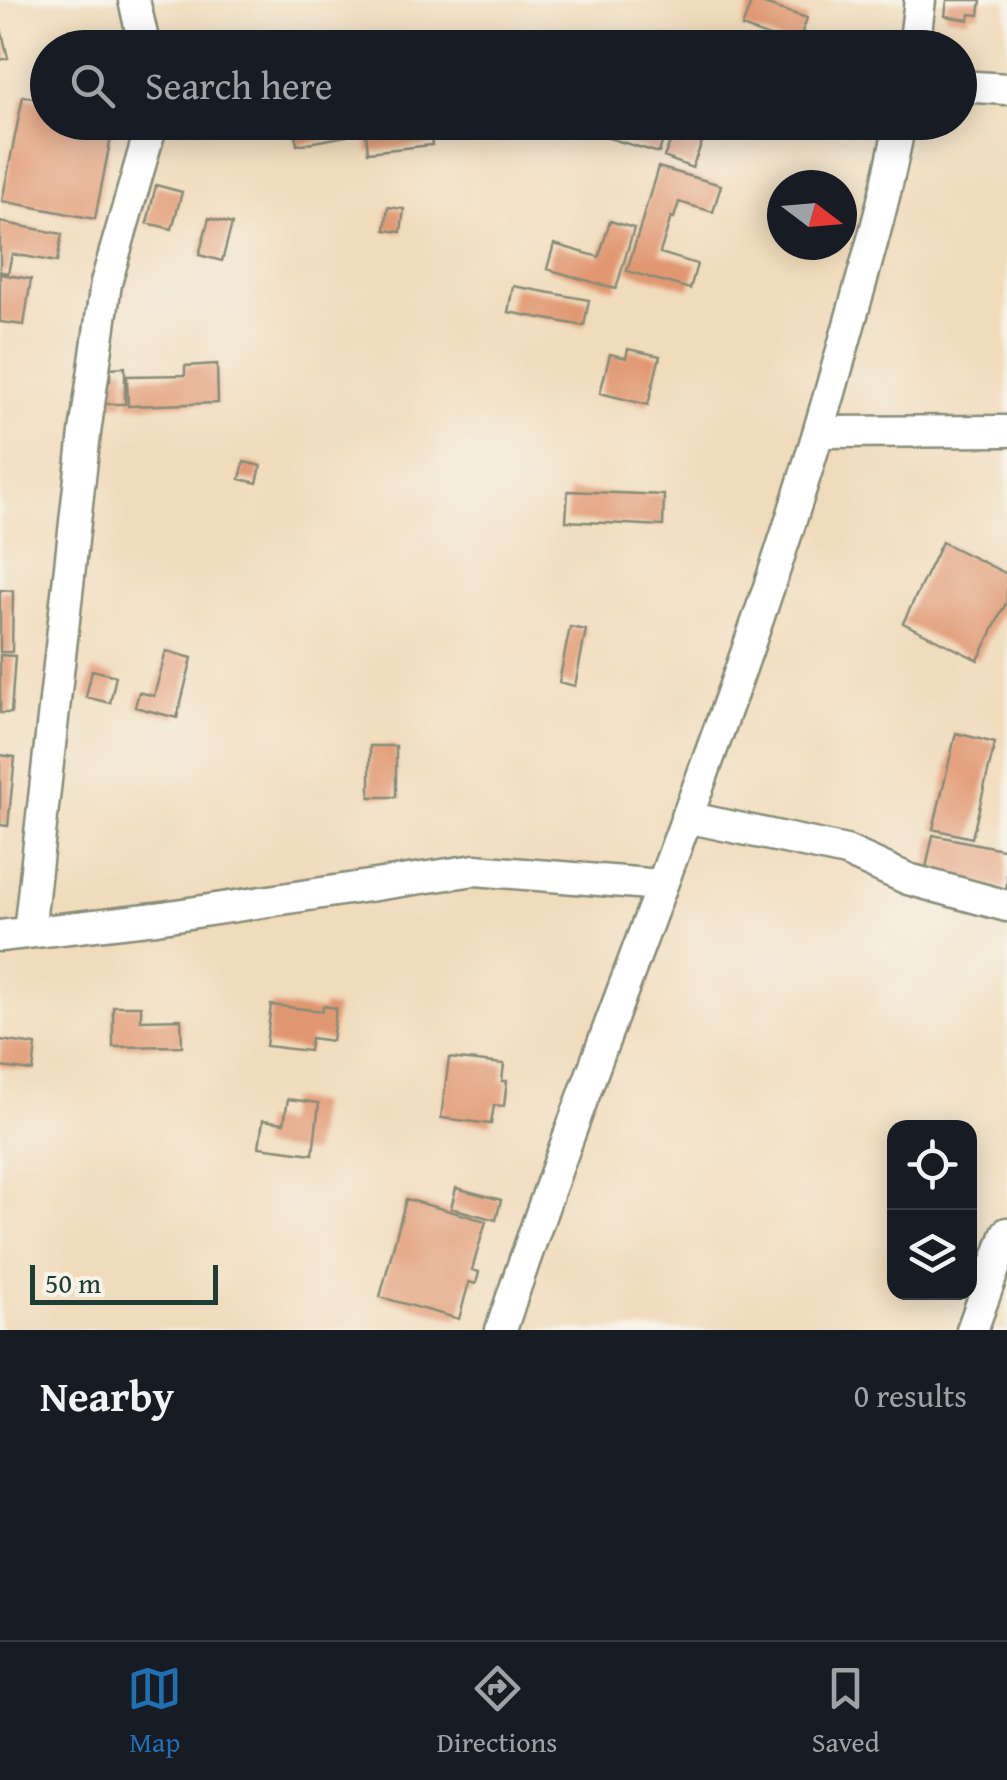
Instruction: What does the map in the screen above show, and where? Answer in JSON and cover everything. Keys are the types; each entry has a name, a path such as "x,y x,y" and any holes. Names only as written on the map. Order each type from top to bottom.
{"street":[{"path":"134,0 142,30"},
{"path":"916,30 920,0"},
{"path":"977,87 1007,89"},
{"path":"147,140 106,282 15,934 156,918 475,870 661,885"},
{"path":"501,1330 773,580 820,432 897,140"},
{"path":"820,432 1007,431"},
{"path":"686,817 846,852 908,878 1007,906"},
{"path":"972,1330 1007,1234"}],"building":[{"path":"752,0 807,18 803,30 742,27"},
{"path":"947,0 981,0 979,15 970,14 969,20 945,16"},
{"path":"0,24 8,58 0,60"},
{"path":"23,96 30,97 30,140 110,140 95,219 2,201"},
{"path":"296,140 325,140 297,145"},
{"path":"367,140 431,140 432,145 368,152"},
{"path":"615,140 663,140 659,153"},
{"path":"671,140 703,140 692,168 664,157"},
{"path":"658,167 721,185 713,212 679,202 660,253 697,264 690,289 627,271"},
{"path":"156,185 182,192 172,229 147,223"},
{"path":"388,207 404,209 401,232 385,230"},
{"path":"209,218 232,224 222,261 199,255"},
{"path":"610,221 634,228 616,289 547,269 554,244 599,257"},
{"path":"0,222 62,234 57,262 12,254 8,273 0,272"},
{"path":"0,274 31,279 24,325 0,322"},
{"path":"513,286 589,300 584,326 508,312"},
{"path":"628,349 660,356 648,405 600,393 610,354 626,358"},
{"path":"217,364 218,403 128,406 127,376 185,375 185,366"},
{"path":"125,367 125,404 101,404 101,381 110,381 110,368"},
{"path":"244,462 261,466 257,483 240,479"},
{"path":"568,491 664,495 663,526 566,521"},
{"path":"942,542 1007,574 1007,601 978,660 903,623"},
{"path":"0,590 13,591 12,652 0,652"},
{"path":"570,627 586,630 575,686 559,682"},
{"path":"166,651 192,658 177,718 135,707 139,692 154,696"},
{"path":"0,655 15,656 11,713 0,713"},
{"path":"92,670 116,676 110,703 86,697"},
{"path":"956,733 995,743 972,838 933,829"},
{"path":"370,746 396,746 396,797 370,797"},
{"path":"0,755 15,757 8,826 0,825"},
{"path":"933,835 1007,850 1007,890 925,873"},
{"path":"271,1005 322,1011 323,1006 336,1008 332,1041 311,1038 309,1051 266,1046"},
{"path":"113,1006 141,1006 141,1020 181,1019 182,1046 113,1047"},
{"path":"0,1040 36,1045 33,1071 0,1067"},
{"path":"449,1058 504,1064 504,1106 494,1105 491,1124 441,1118"},
{"path":"288,1099 319,1103 313,1154 259,1147 263,1120 284,1123"},
{"path":"456,1188 501,1200 496,1220 451,1208"},
{"path":"406,1199 486,1221 472,1270 479,1272 476,1284 469,1282 459,1319 380,1297"}]}
